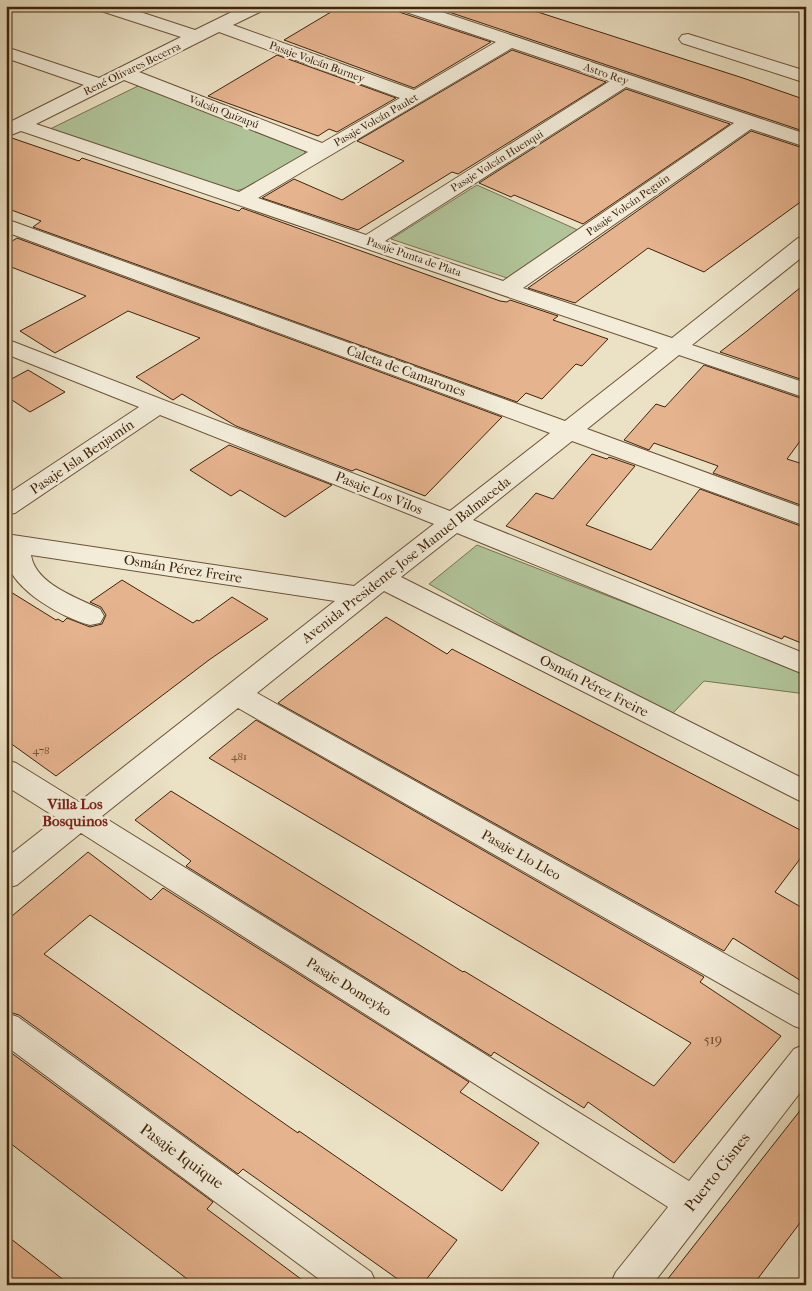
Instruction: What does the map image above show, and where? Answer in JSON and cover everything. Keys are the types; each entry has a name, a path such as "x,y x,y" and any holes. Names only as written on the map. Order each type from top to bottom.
{"street":[{"path":"104,6 197,37"},
{"name":"René Olivares Becerra","path":"14,128 258,6"},
{"name":"Astro Rey","path":"406,6 806,141"},
{"name":"Pasaje Volcán Burney","path":"219,26 415,98"},
{"path":"688,39 806,77"},
{"name":"Pasaje Volcán Paulet","path":"242,199 511,41"},
{"path":"6,52 101,85"},
{"name":"Volcán Quizapú","path":"124,73 324,151"},
{"name":"Pasaje Volcán Huenqui","path":"369,242 624,80"},
{"name":"Pasaje Volcán Peguin","path":"508,288 748,122"},
{"name":"Pasaje Punta de Plata","path":"14,128 242,199 677,345 806,391"},
{"name":"Caleta de Camarones","path":"6,225 806,518"},
{"name":"Avenida Presidente Jose Manuel Balmaceda","path":"6,876 806,243"},
{"name":"Pasaje Los Vilos","path":"13,356 158,406 454,522 806,665"},
{"name":"Pasaje Isla Benjamín","path":"6,508 158,406"},
{"path":"12,544 25,575 36,585 90,616"},
{"name":"Osmán Pérez Freire","path":"12,544 360,596"},
{"name":"Osmán Pérez Freire","path":"383,579 806,793"},
{"name":"Pasaje Llo Lleo","path":"236,694 806,1016"},
{"name":"Pasaje Domeyko","path":"6,771 692,1203"},
{"name":"Pasaje Iquique","path":"6,1027 358,1285"},
{"name":"Puerto Cisnes","path":"629,1285 806,1059"}],"green space":[{"path":"140,85 304,149 305,154 243,189 231,192 46,131"},
{"path":"477,185 580,231 513,280 391,239"},
{"path":"477,545 806,673 806,694 704,681 671,715 545,650 429,584"}],"building":[{"path":"341,6 395,6 399,12 491,42 414,88 284,40"},
{"path":"431,6 519,6 743,78 806,100 806,132"},
{"path":"512,50 606,82 458,174 452,172 358,230 262,198 294,179 342,200 404,161 357,141"},
{"path":"277,55 396,98 337,132 329,129 318,136 208,96"},
{"path":"626,89 730,124 583,224 514,195 511,197 479,183"},
{"path":"751,131 806,149 806,198 704,272 648,248 575,303 528,288"},
{"path":"6,136 79,161 82,158 239,211 242,208 500,301 507,302 510,300 558,316 553,320 608,339 582,366 576,364 542,399 526,393 517,402 33,227 41,221 6,208"},
{"path":"17,238 502,417 425,496 356,469 352,471 236,426 182,394 173,400 136,377 200,338 128,311 55,353 20,331 86,296 6,265 6,245"},
{"path":"806,283 806,381 720,352 747,331"},
{"path":"704,365 806,400 806,433 787,459 806,465 806,507 713,473 718,466 654,443 649,450 624,440 656,404 665,407"},
{"path":"28,370 65,392 30,412 6,396 6,382"},
{"path":"229,445 332,485 285,517 240,490 231,496 190,470"},
{"path":"592,454 607,459 609,457 635,466 586,525 651,550 700,489 806,528 806,645 784,636 782,639 506,526 536,493 553,499"},
{"path":"122,580 193,623 197,620 199,621 232,597 268,619 209,660 56,776 6,740 6,589 56,620 58,619 63,622 67,618 90,627 102,624 106,615 101,607 90,602"},
{"path":"386,617 447,654 452,649 806,833 806,851 775,892 806,910 806,984 733,938 724,951 278,703"},
{"path":"256,720 704,977 700,982 781,1036 674,1163 588,1102 584,1108 494,1052 491,1056 186,866 191,861 135,820 171,791 463,972 654,1086 691,1043 209,758"},
{"path":"88,852 151,900 163,888 469,1082 460,1092 539,1143 502,1191 90,915 44,954 298,1133 299,1131 457,1240 422,1285 406,1285 243,1169 238,1174 19,1015 6,1011 6,921"},
{"path":"6,1049 213,1202 207,1209 309,1285 195,1285 6,1140"},
{"path":"806,1103 806,1215 753,1285 663,1285"},
{"path":"6,1235 70,1285 6,1285"}],"district":[{"name":"Villa Los Bosquinos","path":"75,812"}]}
